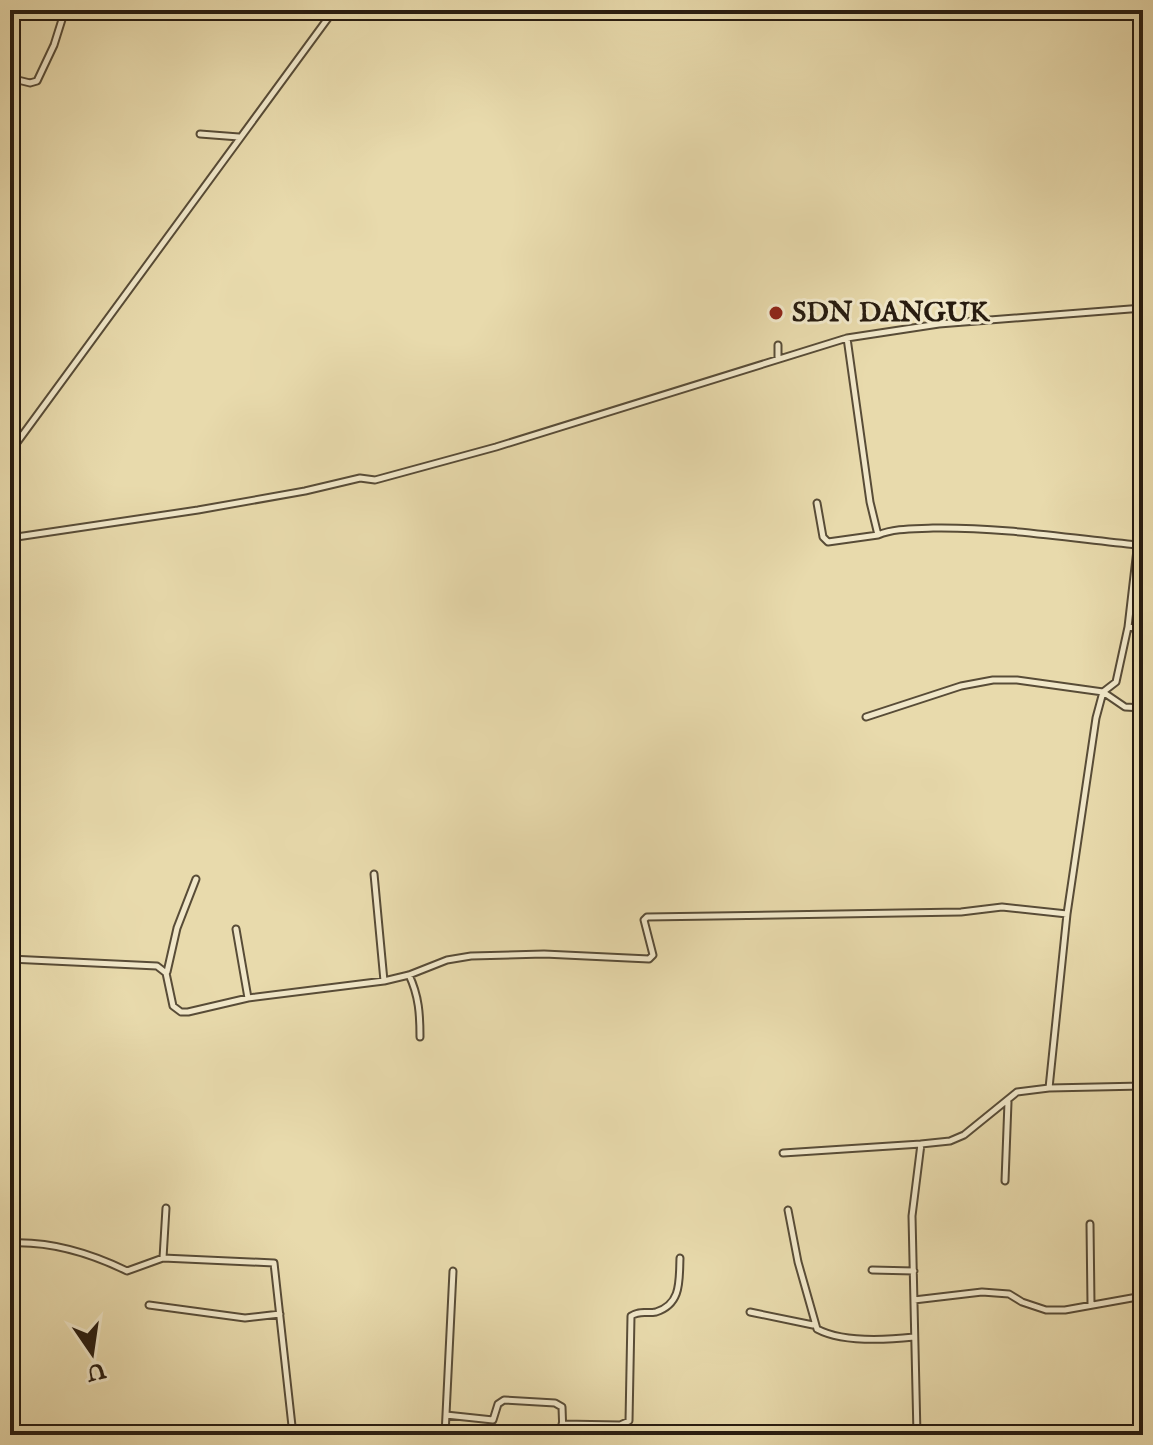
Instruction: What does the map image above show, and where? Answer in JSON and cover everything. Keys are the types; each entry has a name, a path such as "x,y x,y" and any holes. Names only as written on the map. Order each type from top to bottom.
{"street":[{"path":"10,78 30,83 37,81 54,45 65,10"},
{"path":"10,452 334,10"},
{"path":"200,134 240,137"},
{"path":"10,538 198,510 360,478 375,480 496,447 847,338 939,324 1143,308"},
{"path":"847,338 870,502 878,535"},
{"path":"778,345 778,357"},
{"path":"1049,1088 1067,914 1096,718 1103,692 1116,682 1128,627 1143,498"},
{"path":"817,503 823,537 828,542 911,529 986,529 1137,545"},
{"path":"1128,627 1143,629"},
{"path":"866,717 961,686 993,680 1017,680 1103,692 1125,707 1143,708"},
{"path":"374,874 384,981"},
{"path":"196,879 177,928 166,973 173,1006 181,1012 248,998 384,981 447,960 471,956 544,954 649,959 653,955 644,920 647,917 961,912 1002,907 1067,914"},
{"path":"236,929 248,998"},
{"path":"10,959 157,966 166,973"},
{"path":"409,975 420,1006 420,1037"},
{"path":"783,1153 950,1141 964,1135 1017,1092 1049,1088 1143,1086"},
{"path":"1005,1181 1008,1101"},
{"path":"917,1435 912,1216 921,1144"},
{"path":"163,1258 166,1208"},
{"path":"788,1210 814,1325"},
{"path":"1090,1224 1091,1304"},
{"path":"10,1243 38,1242 84,1253 127,1271 163,1258 274,1263 293,1435"},
{"path":"562,1424 620,1425 629,1421 631,1316 638,1312 657,1311 674,1300 679,1287 680,1258"},
{"path":"872,1270 914,1271"},
{"path":"445,1435 453,1271"},
{"path":"10,1279 16,1435"},
{"path":"914,1300 982,1292 1009,1294 1046,1310 1065,1310 1143,1296"},
{"path":"149,1305 245,1318 280,1314"},
{"path":"750,1312 814,1325 829,1334 878,1341 914,1337"},
{"path":"446,1415 493,1420 500,1401 555,1403 562,1407 563,1435"}],"place":[{"name":"SDN DANGUK","path":"776,313"}]}
